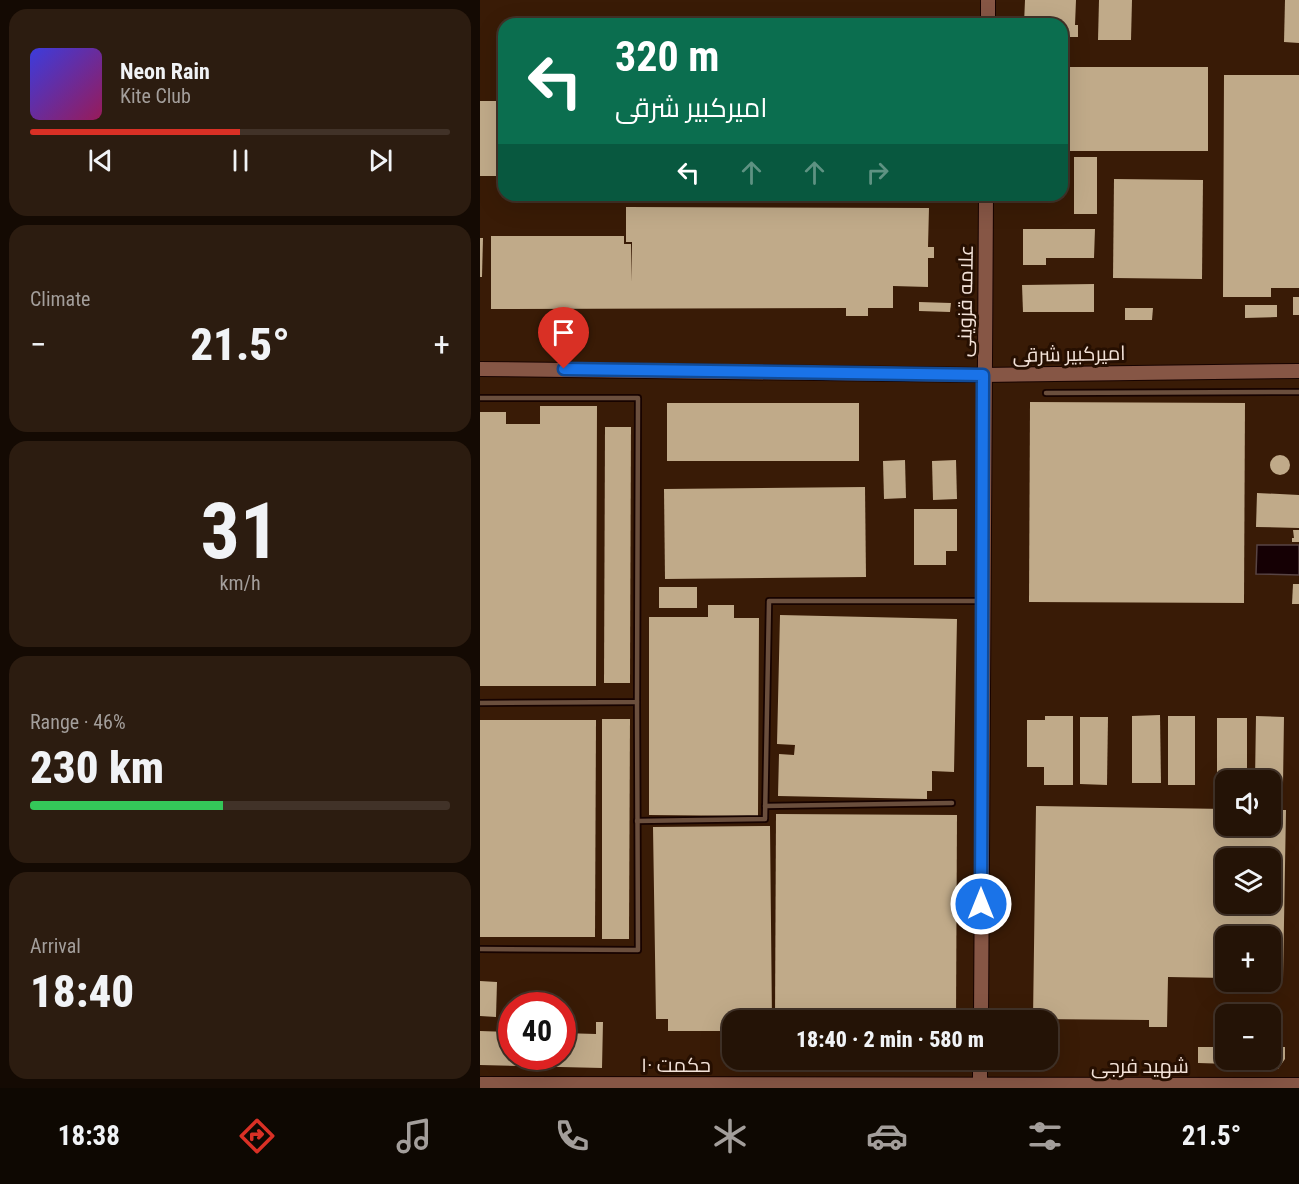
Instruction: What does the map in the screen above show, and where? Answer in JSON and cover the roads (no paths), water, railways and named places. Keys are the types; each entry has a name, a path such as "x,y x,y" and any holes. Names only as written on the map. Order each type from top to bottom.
{"street":[{"path":"988,0 988,18"},
{"name":"علامه قزوینی","path":"981,1010 983,375 986,201"},
{"name":"امیرکبیر شرقی","path":"480,369 983,375 1299,371"},
{"path":"980,1070 980,1086"},
{"name":"حکمت ۱۰","path":"480,1084 980,1086"},
{"name":"شهید فرجی","path":"980,1086 1299,1085"}],"lane":[{"path":"1046,393 1299,392"},
{"path":"480,398 638,398 638,950 480,949"},
{"path":"637,822 765,819 769,601 982,601"},
{"path":"480,704 637,702"},
{"path":"765,806 952,803"}]}
